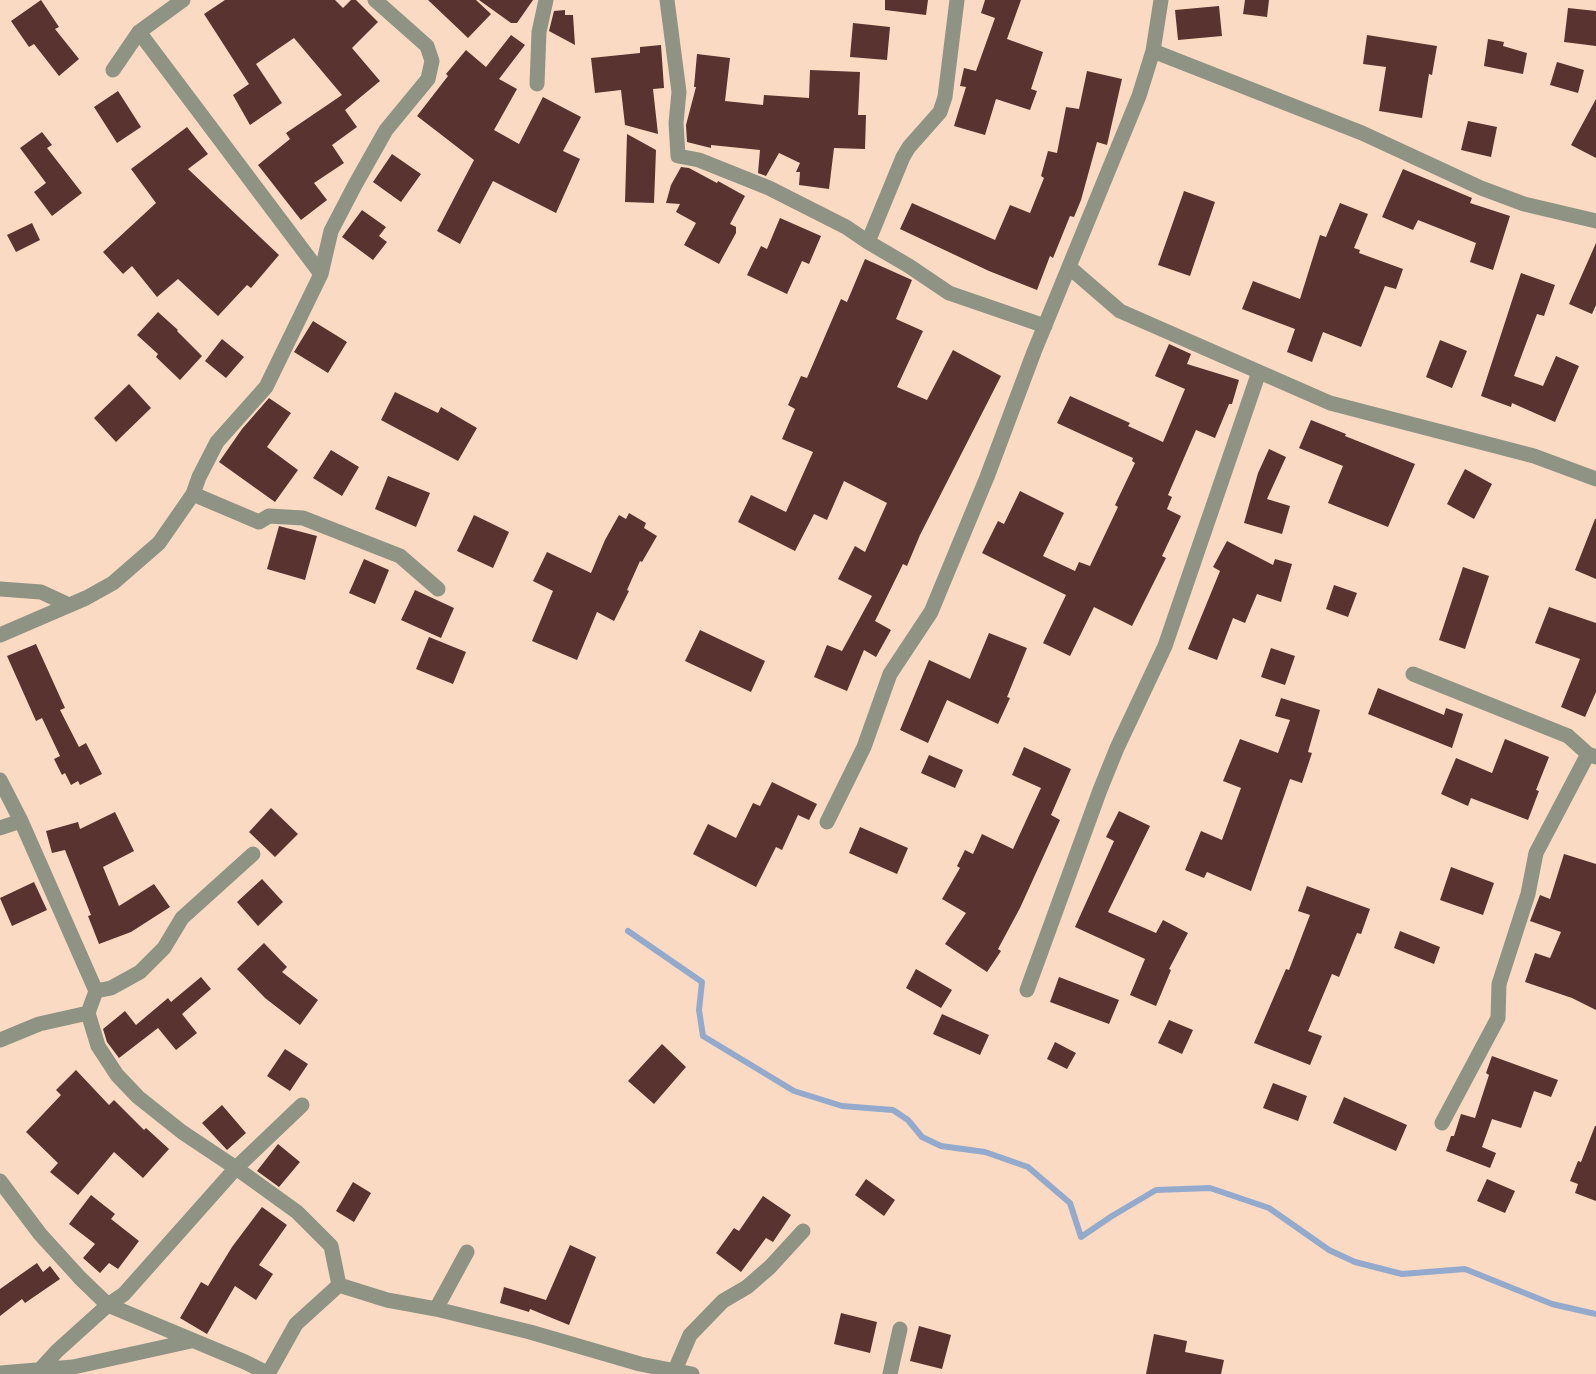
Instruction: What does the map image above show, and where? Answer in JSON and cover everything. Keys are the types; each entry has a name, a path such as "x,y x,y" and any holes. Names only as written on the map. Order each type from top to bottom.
{"street":[{"path":"113,70 139,32 183,0"},
{"path":"0,634 69,605 113,583 159,543 193,494 217,442 266,387 321,274 331,231 355,185 386,130 428,79 432,61 427,46 375,0"},
{"path":"537,84 539,32 546,0"},
{"path":"667,0 679,92 676,123 678,156 699,160 769,188 846,227 949,293 1045,326"},
{"path":"868,242 903,157 940,112 945,97 957,0"},
{"path":"827,822 864,747 890,674 931,612 987,477 1045,326 1139,96 1154,51 1161,0"},
{"path":"139,32 321,274"},
{"path":"1154,51 1362,133 1481,188 1524,204 1596,221"},
{"path":"1069,267 1120,311 1330,403 1534,456 1596,479"},
{"path":"1027,990 1100,790 1165,646 1259,372"},
{"path":"193,494 259,522 269,516 303,518 314,522 400,556 438,588"},
{"path":"0,590 41,592 69,605"},
{"path":"1413,674 1568,736 1592,756 1536,853 1528,894 1499,984 1498,1018 1442,1123"},
{"path":"0,780 21,821 96,991 88,1013 98,1046 117,1075 138,1098 182,1132 297,1212 331,1246 339,1285"},
{"path":"0,828 21,821"},
{"path":"96,991 111,988 140,972 164,948 182,918 253,854"},
{"path":"0,1040 39,1024 88,1013"},
{"path":"39,1373 57,1351 108,1305 124,1294 236,1168 302,1105"},
{"path":"0,1181 40,1234 108,1305 245,1362 268,1374 296,1324 339,1285"},
{"path":"675,1370 690,1335 723,1301 747,1287 770,1267 803,1230"},
{"path":"436,1309 467,1252"},
{"path":"339,1285 387,1300 436,1309 530,1332 639,1369 675,1370 692,1374"},
{"path":"890,1374 900,1329"},
{"path":"0,1373 39,1373 191,1341"}],"building":[{"path":"41,0 59,27 55,29 79,59 59,76 34,44 29,47 11,21"},
{"path":"225,0 335,0 343,8 351,0 356,0 378,22 352,48 380,81 345,110 357,127 332,145 344,163 314,183 327,200 301,220 258,165 290,139 286,133 342,95 294,38 256,64 282,103 250,125 233,95 249,84 204,14"},
{"path":"428,0 476,0 491,14 468,38"},
{"path":"479,0 533,0 517,23 511,23"},
{"path":"885,0 928,0 926,15 885,10"},
{"path":"985,0 1021,0 1007,39 1043,52 1031,89 1037,91 1030,110 996,99 985,135 954,126 966,87 960,86 964,68 976,71 995,18 981,13"},
{"path":"1245,0 1269,0 1267,17 1243,14"},
{"path":"1219,6 1222,36 1178,40 1175,10"},
{"path":"1568,8 1596,11 1596,46 1564,42"},
{"path":"565,10 565,15 573,15 575,45 549,31 554,11"},
{"path":"853,23 890,27 887,60 850,57"},
{"path":"511,35 525,45 499,79 517,89 494,130 519,144 543,97 581,117 563,151 580,159 556,213 493,181 460,244 437,231 474,160 417,116 466,50 486,67"},
{"path":"1367,35 1437,46 1432,75 1429,74 1422,118 1379,111 1386,67 1363,64"},
{"path":"1488,39 1504,42 1503,46 1527,53 1523,74 1484,66"},
{"path":"661,45 664,88 653,89 658,134 625,125 621,90 595,93 591,58 640,53 640,47"},
{"path":"697,54 730,58 725,101 763,105 764,95 809,98 810,70 860,72 858,115 866,115 865,149 834,148 829,189 799,185 800,172 796,172 800,163 779,153 766,176 758,173 760,150 711,145 711,148 687,142 686,125 696,87 694,87"},
{"path":"1557,62 1584,70 1578,93 1550,85"},
{"path":"1087,71 1122,79 1107,145 1097,142 1081,200 1074,217 1070,216 1053,258 1050,256 1037,290 989,271 900,229 912,203 995,240 1010,205 1030,213 1044,178 1041,176 1048,151 1057,153 1066,107 1079,109"},
{"path":"118,91 141,127 117,143 94,107"},
{"path":"1596,99 1596,158 1571,145"},
{"path":"1468,121 1497,127 1491,157 1461,150"},
{"path":"187,127 208,154 188,169 279,255 251,288 247,285 218,316 178,279 157,297 132,266 123,274 103,252 156,203 131,169"},
{"path":"42,132 52,145 47,148 82,193 52,216 34,192 46,183 20,148"},
{"path":"627,134 656,150 654,203 625,202"},
{"path":"392,154 421,174 401,202 373,182"},
{"path":"681,167 689,168 717,183 718,181 745,196 730,224 736,227 736,233 719,264 684,245 696,223 676,212 680,204 666,203 671,185"},
{"path":"1403,169 1472,198 1470,203 1510,216 1493,270 1470,262 1476,243 1418,220 1413,230 1382,217"},
{"path":"1184,191 1215,202 1190,276 1158,265"},
{"path":"1340,203 1368,214 1354,248 1360,250 1359,253 1403,269 1396,289 1385,286 1361,347 1323,332 1312,362 1287,352 1295,329 1242,309 1253,281 1300,299 1320,235 1326,237"},
{"path":"362,210 386,227 379,236 387,242 373,260 342,237"},
{"path":"780,218 821,236 809,264 802,261 787,294 747,275 761,246 767,249"},
{"path":"32,223 40,240 16,252 7,235"},
{"path":"1596,243 1596,305 1592,314 1569,304"},
{"path":"865,259 912,280 896,319 923,331 897,387 927,400 953,350 1001,376 920,535 907,566 903,564 875,621 891,630 876,657 864,650 847,691 814,677 827,645 842,651 872,596 838,579 855,546 865,552 887,503 844,481 827,520 814,514 795,551 738,522 751,495 786,512 813,452 782,439 795,409 788,405 801,376 807,378 841,299 847,302"},
{"path":"1521,273 1555,285 1544,316 1537,314 1514,376 1543,386 1556,356 1579,366 1555,422 1512,403 1511,407 1481,396"},
{"path":"158,312 202,356 180,380 156,357 158,354 137,335"},
{"path":"313,321 347,342 328,373 294,352"},
{"path":"222,339 244,357 226,378 205,361"},
{"path":"1440,340 1467,351 1452,388 1426,377"},
{"path":"1169,344 1191,354 1187,364 1239,380 1232,404 1229,404 1215,438 1196,430 1168,495 1172,497 1167,509 1181,516 1162,556 1166,558 1132,626 1094,607 1070,656 1043,643 1066,595 982,553 998,521 1004,524 1020,491 1064,513 1043,556 1075,571 1079,562 1090,566 1118,507 1115,505 1135,463 1132,461 1133,458 1057,423 1070,396 1130,423 1128,426 1163,442 1185,389 1155,376"},
{"path":"129,384 151,408 116,442 94,418"},
{"path":"395,392 438,413 441,407 477,428 458,461 381,420"},
{"path":"269,398 291,413 267,447 298,470 275,502 219,462 242,429"},
{"path":"1311,420 1415,464 1388,527 1328,503 1343,466 1299,448"},
{"path":"1269,449 1286,457 1267,499 1290,506 1282,534 1244,523 1258,473"},
{"path":"331,450 359,467 342,496 313,478"},
{"path":"1465,469 1492,484 1474,519 1447,504"},
{"path":"388,476 430,493 416,527 375,509"},
{"path":"629,513 646,523 644,528 657,536 642,562 640,561 627,590 629,591 614,621 597,612 577,660 532,641 553,591 533,581 547,552 591,573 619,515 626,519"},
{"path":"474,515 509,532 493,568 457,551"},
{"path":"1596,519 1596,579 1575,570"},
{"path":"279,526 317,536 305,580 267,569"},
{"path":"1227,541 1273,565 1275,559 1292,564 1281,602 1257,594 1245,623 1233,618 1217,660 1188,649 1220,571 1213,567"},
{"path":"364,559 389,570 375,604 349,593"},
{"path":"1463,567 1489,576 1465,649 1439,640"},
{"path":"1334,585 1357,593 1348,617 1326,609"},
{"path":"415,590 454,608 441,638 401,620"},
{"path":"1549,607 1596,623 1596,692 1585,717 1561,707 1580,659 1535,643"},
{"path":"700,630 765,661 751,692 685,661"},
{"path":"989,633 1027,648 1007,697 1010,698 998,724 947,700 928,743 900,730 929,660 970,679"},
{"path":"429,637 466,652 453,684 416,669"},
{"path":"36,644 65,708 60,710 79,747 86,743 102,774 80,785 78,781 71,785 65,773 62,775 54,759 60,756 42,718 36,721 7,656"},
{"path":"1271,648 1295,656 1285,685 1261,677"},
{"path":"1378,688 1444,715 1446,708 1463,714 1452,748 1368,714"},
{"path":"1281,698 1320,710 1308,752 1312,753 1302,783 1290,779 1251,891 1207,872 1204,878 1185,870 1201,831 1222,840 1241,788 1223,781 1240,739 1278,753 1290,720 1275,716"},
{"path":"1505,739 1549,757 1536,790 1539,791 1528,820 1471,798 1468,806 1441,794 1456,758 1492,773"},
{"path":"1024,747 1071,769 1051,815 1060,820 1020,908 998,949 1001,951 987,972 945,944 966,913 942,899 960,868 957,866 965,850 973,854 982,834 1013,849 1041,788 1012,775"},
{"path":"929,755 963,770 955,788 921,773"},
{"path":"772,782 817,804 809,820 798,815 782,850 776,847 756,887 693,854 708,824 736,838 753,803 760,806"},
{"path":"271,808 298,834 275,857 249,832"},
{"path":"1119,811 1150,826 1108,912 1156,933 1163,920 1188,933 1169,969 1171,970 1156,1006 1130,995 1145,959 1075,927 1114,841 1106,837"},
{"path":"115,812 134,851 103,867 119,906 154,884 170,907 131,932 99,944 88,916 91,915 65,850 52,853 46,831 78,822 80,829"},
{"path":"860,827 908,848 897,874 849,853"},
{"path":"1564,854 1596,864 1596,1010 1572,998 1525,982 1535,953 1550,958 1561,932 1530,921 1540,895 1550,899"},
{"path":"1451,867 1494,883 1483,915 1440,900"},
{"path":"262,879 283,902 258,926 237,902"},
{"path":"34,882 47,910 12,926 0,898"},
{"path":"1307,886 1370,909 1361,934 1357,933 1339,977 1332,974 1308,1031 1322,1036 1310,1065 1254,1043 1286,969 1289,970 1310,915 1298,911"},
{"path":"1400,931 1440,947 1434,964 1394,948"},
{"path":"264,943 287,967 282,972 318,1000 300,1025 265,998 237,969"},
{"path":"916,969 952,990 941,1008 906,988"},
{"path":"201,977 211,989 182,1014 197,1033 176,1050 158,1028 119,1058 107,1042 103,1029 125,1011 136,1025 168,998 171,1002"},
{"path":"1059,977 1119,1000 1109,1024 1050,1002"},
{"path":"942,1014 989,1035 980,1055 933,1034"},
{"path":"1169,1020 1193,1030 1182,1054 1158,1043"},
{"path":"1055,1042 1076,1053 1067,1069 1047,1059"},
{"path":"662,1044 686,1067 654,1104 628,1081"},
{"path":"285,1049 308,1064 290,1091 267,1076"},
{"path":"1492,1056 1558,1080 1551,1097 1534,1091 1521,1128 1492,1119 1482,1147 1496,1153 1490,1168 1446,1151 1461,1114 1475,1118 1489,1075 1486,1073"},
{"path":"76,1070 109,1105 114,1100 144,1130 146,1128 169,1149 143,1178 114,1152 78,1195 50,1172 58,1163 26,1132 61,1095 56,1090"},
{"path":"1273,1083 1307,1096 1298,1121 1263,1108"},
{"path":"1344,1097 1407,1125 1396,1151 1333,1123"},
{"path":"222,1105 246,1133 227,1150 202,1123"},
{"path":"1595,1126 1596,1201 1575,1193 1578,1184 1570,1181 1578,1161 1581,1162"},
{"path":"278,1144 300,1162 279,1187 257,1171"},
{"path":"866,1179 895,1200 884,1216 855,1195"},
{"path":"1487,1179 1515,1191 1505,1213 1477,1201"},
{"path":"353,1182 371,1193 354,1222 336,1211"},
{"path":"91,1195 115,1214 111,1219 139,1241 118,1269 109,1263 100,1273 83,1258 95,1244 69,1224"},
{"path":"763,1196 791,1215 773,1242 766,1238 741,1272 716,1253 734,1228 739,1231"},
{"path":"262,1207 287,1225 259,1265 273,1274 256,1300 235,1286 207,1334 180,1318 201,1282 208,1286 232,1247"},
{"path":"570,1245 596,1257 569,1325 530,1309 529,1312 500,1303 504,1287 546,1300"},
{"path":"37,1263 43,1272 50,1266 60,1279 25,1303 22,1299 0,1316 0,1289"},
{"path":"841,1313 877,1322 870,1353 834,1344"},
{"path":"919,1326 951,1335 942,1369 910,1361"},
{"path":"1154,1334 1187,1341 1185,1352 1224,1360 1221,1374 1146,1374"}],"waterway":[{"path":"628,931 702,982 699,1010 703,1036 794,1091 842,1106 893,1110 908,1120 922,1137 941,1146 985,1152 1028,1167 1070,1203 1081,1237 1156,1190 1210,1188 1269,1208 1329,1250 1355,1262 1402,1274 1465,1269 1552,1304 1596,1314"}]}
